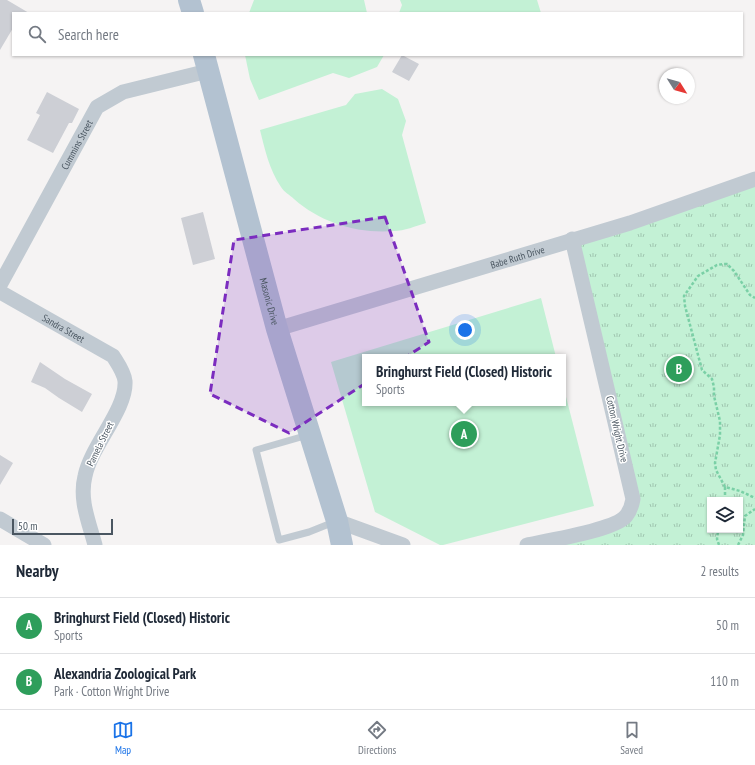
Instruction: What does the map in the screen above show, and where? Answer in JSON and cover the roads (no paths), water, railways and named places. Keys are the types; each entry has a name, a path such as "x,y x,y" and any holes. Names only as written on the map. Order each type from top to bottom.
{"main road":[{"path":"189,0 192,12"},
{"name":"Masonic Drive","path":"206,63 277,329 337,521 342,545"}],"street":[{"name":"Cummins Street","path":"0,285 97,107 123,92 206,63"},
{"name":"Babe Ruth Drive","path":"277,329 572,239 630,223 755,179"},
{"name":"Cotton Wright Drive","path":"527,545 605,528 618,523 626,516 631,508 633,499 572,239"},
{"name":"Sandra Street","path":"0,292 113,356 121,369"},
{"name":"Pamela Street","path":"95,545 83,502 85,476 92,455 123,399 125,381 121,369"},
{"path":"0,519 44,545"},
{"path":"337,521 403,545"}],"lane":[{"path":"310,435 256,450 279,540 309,532 337,521"}],"place":[{"name":"Alexandria Zoological Park","path":"679,369"},
{"name":"Bringhurst Field (Closed) Historic","path":"464,434"}]}
